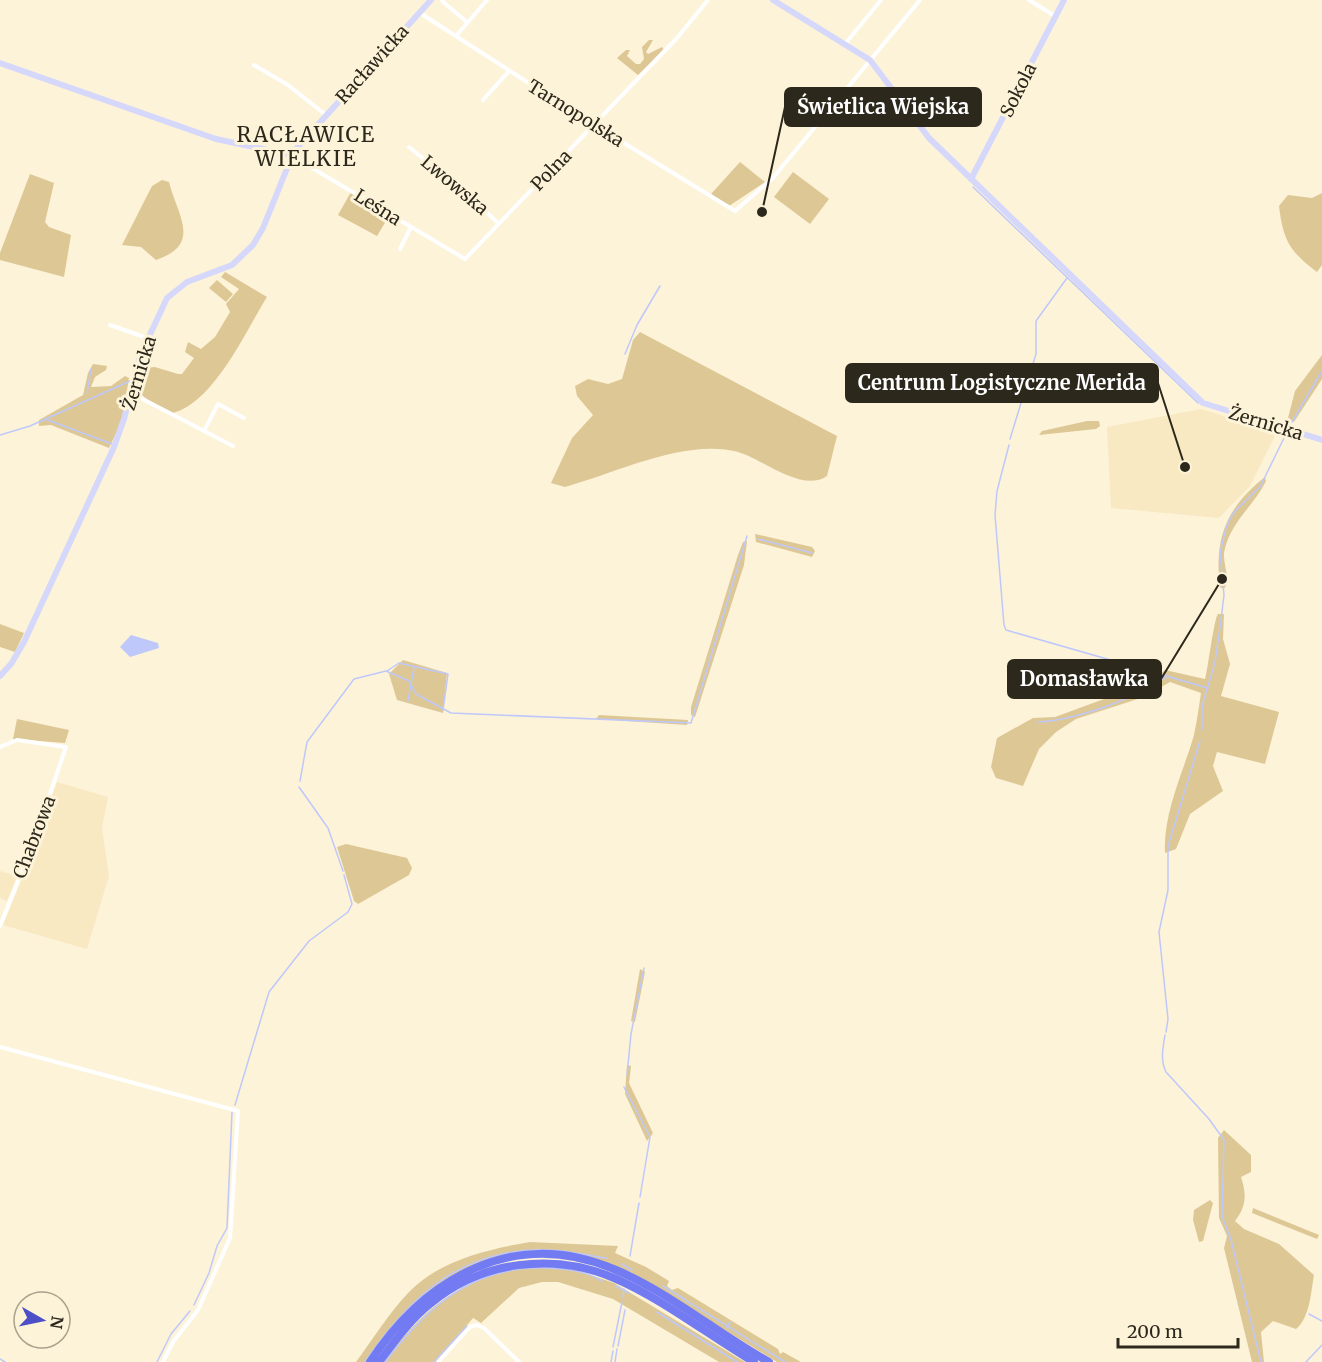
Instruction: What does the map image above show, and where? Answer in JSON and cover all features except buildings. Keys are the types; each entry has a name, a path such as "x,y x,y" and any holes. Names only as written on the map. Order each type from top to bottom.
{"highway":[{"path":"370,1362 406,1315 439,1287 478,1266 528,1256 574,1258 612,1268 643,1284 766,1361"},
{"path":"379,1362 413,1319 448,1290 488,1271 541,1263 579,1266 614,1278 753,1362"}],"street":[{"name":"Racławicka","path":"291,155 431,0"},
{"path":"456,36 487,0"},
{"name":"Polna","path":"465,259 677,38 708,0"},
{"path":"773,0 870,60 929,138 971,179"},
{"path":"845,44 881,0"},
{"path":"870,60 920,0"},
{"path":"1029,0 1055,16"},
{"name":"Sokola","path":"971,179 1064,0"},
{"path":"442,1 467,22"},
{"name":"Tarnopolska","path":"420,12 594,125 735,211 772,179 870,60"},
{"path":"0,63 224,141 291,155"},
{"path":"254,65 291,87 326,115"},
{"path":"483,100 509,71"},
{"name":"Lwowska","path":"409,147 471,197 500,224"},
{"name":"Żernicka","path":"0,676 14,660 29,632 114,447 147,338 167,298 191,280 232,265 260,237 291,155"},
{"name":"Leśna","path":"291,155 465,259"},
{"name":"Żernicka","path":"971,179 1187,388 1210,407 1322,440"},
{"path":"400,249 411,227"},
{"path":"110,325 147,338"},
{"path":"131,393 233,446"},
{"path":"204,431 218,404 244,418"},
{"name":"Chabrowa","path":"0,747 17,740 66,747 32,846 0,926"},
{"path":"0,1047 238,1111 230,1238 198,1310 173,1342 164,1362"},
{"path":"438,1362 470,1327 477,1325 519,1362"}],"shaded area":[{"path":"649,40 653,40 646,52 648,54 662,47 664,50 638,75 617,58 626,50 630,50 627,56 636,64 640,64 644,59 642,47"},
{"path":"740,162 765,182 729,206 711,194"},
{"path":"793,172 829,199 810,224 774,197"},
{"path":"30,174 54,183 45,222 49,227 71,235 64,277 0,260 0,253"},
{"path":"162,180 169,182 181,217 183,237 179,246 156,260 141,247 122,245 152,186"},
{"path":"351,192 389,216 377,236 338,215"},
{"path":"1322,193 1322,265 1317,272 1300,258 1289,244 1279,206 1288,195 1312,198"},
{"path":"225,272 267,297 228,364 202,395 188,406 173,413 149,401 136,390 140,368 155,367 182,374 194,358 185,352 188,342 201,349 215,337 230,312 226,304 239,289 221,277"},
{"path":"217,280 233,294 226,302 209,288"},
{"path":"640,332 837,436 827,476 817,480 805,480 780,472 744,454 714,449 671,454 565,487 551,483 572,438 593,415 577,396 575,386 588,379 608,384 622,379 633,340"},
{"path":"1322,355 1322,379 1294,422 1288,418 1295,391"},
{"path":"93,364 107,366 106,370 95,377 91,387 111,386 125,376 129,378 122,421 109,448 51,425 39,426 39,420 83,395 88,373"},
{"path":"1201,409 1277,432 1250,486 1219,518 1111,508 1107,427"},
{"path":"1087,421 1099,421 1100,426 1096,429 1039,435 1042,431"},
{"path":"1265,477 1266,481 1261,490 1236,524 1227,542 1224,558 1227,580 1224,589 1220,587 1219,554 1226,525 1241,500"},
{"path":"755,534 812,547 815,551 812,557 756,542"},
{"path":"747,541 744,565 695,717 691,715 691,707 738,555 743,542"},
{"path":"1218,614 1224,614 1223,639 1230,664 1221,696 1279,712 1265,764 1217,752 1213,766 1223,791 1190,814 1176,849 1165,853 1167,823 1194,735 1201,693 1170,682 1144,697 1076,719 1056,732 1039,749 1023,786 996,778 991,767 997,738 1033,718 1055,717 1153,681 1165,670 1205,679"},
{"path":"0,624 24,633 15,652 0,647"},
{"path":"403,660 447,673 443,713 397,700 389,674"},
{"path":"599,715 688,720 687,725 596,719"},
{"path":"17,719 69,730 65,743 13,739"},
{"path":"57,782 108,797 102,828 109,876 87,949 3,925 31,857"},
{"path":"346,844 407,858 412,868 409,875 358,904 354,901 337,847"},
{"path":"0,871 17,876 7,901 0,898"},
{"path":"640,969 645,972 635,1022 631,1021"},
{"path":"627,1065 631,1066 629,1083 653,1133 647,1141 625,1094"},
{"path":"1224,1130 1251,1155 1251,1172 1241,1177 1244,1200 1235,1221 1244,1229 1279,1244 1314,1275 1309,1304 1301,1324 1296,1329 1273,1321 1261,1332 1264,1362 1252,1362 1224,1248 1227,1236 1219,1218 1218,1138"},
{"path":"1210,1200 1213,1203 1203,1241 1199,1242 1193,1220 1194,1210"},
{"path":"1253,1208 1319,1235 1317,1239 1252,1213"},
{"path":"530,1242 618,1246 615,1253 646,1267 669,1281 667,1286 672,1290 678,1288 778,1349 780,1354 783,1352 801,1362 777,1362 632,1273 595,1259 556,1252 474,1265 448,1278 404,1313 367,1362 356,1362 395,1309 421,1281 450,1264 481,1252"},
{"path":"530,1267 576,1270 614,1283 745,1362 719,1362 613,1299 558,1282 542,1282 519,1288 481,1323 473,1318 436,1362 384,1362 414,1325 446,1298 483,1278"}],"water":[{"path":"131,635 158,643 159,648 130,657 120,647"}],"waterway":[{"path":"973,187 1198,403"},
{"path":"1010,439 1036,354 1036,321 1067,278"},
{"path":"625,354 637,325 660,286"},
{"path":"87,393 91,369"},
{"path":"1292,422 1322,371"},
{"path":"0,435 30,426 130,381"},
{"path":"45,419 112,444"},
{"path":"1202,730 1202,706 1215,662 1224,595 1220,553 1226,528 1233,513 1260,487 1285,436"},
{"path":"1009,445 997,491 995,515 1006,630 1208,688"},
{"path":"300,781 307,742 354,679 386,671 409,681 416,694 451,713 691,723 747,536"},
{"path":"758,539 812,553"},
{"path":"387,671 399,663 448,674 443,710"},
{"path":"408,701 414,667"},
{"path":"1038,722 1070,717 1105,707 1138,693 1166,677"},
{"path":"1166,1032 1168,1019 1159,932 1168,890 1168,846 1200,741"},
{"path":"299,787 328,828 343,871"},
{"path":"235,1105 269,992 309,941 348,912 352,904 344,875"},
{"path":"627,1075 631,1034 644,968"},
{"path":"1165,1035 1163,1058 1166,1072 1209,1119 1224,1140 1222,1216 1231,1240 1261,1362"},
{"path":"624,1087 650,1137 640,1197"},
{"path":"194,1305 209,1273 217,1246 227,1228 232,1112"},
{"path":"630,1256 639,1203"},
{"path":"365,1362 382,1338 420,1297 442,1280 465,1267 490,1257 518,1251 555,1250 607,1258"},
{"path":"622,1264 632,1270"},
{"path":"385,1362 418,1323 455,1293 475,1282 497,1274 522,1269 549,1268 583,1273 602,1281"},
{"path":"616,1286 629,1293"},
{"path":"663,1286 785,1362"},
{"path":"623,1297 624,1289"},
{"path":"613,1347 622,1302"},
{"path":"618,1346 625,1310"},
{"path":"157,1362 171,1334 190,1311"},
{"path":"657,1312 737,1362"},
{"path":"1309,1314 1322,1321"},
{"path":"727,1327 730,1322"},
{"path":"434,1362 467,1326"},
{"path":"1306,1362 1322,1345"},
{"path":"615,1362 617,1349"},
{"path":"611,1362 613,1351"},
{"path":"0,1359 5,1362"}],"place":[{"name":"Świetlica Wiejska","path":"762,212"},
{"name":"Centrum Logistyczne Merida","path":"1185,467"},
{"name":"Domasławka","path":"1222,579"}],"district":[{"name":"RACŁAWICE WIELKIE","path":"306,146"}]}
